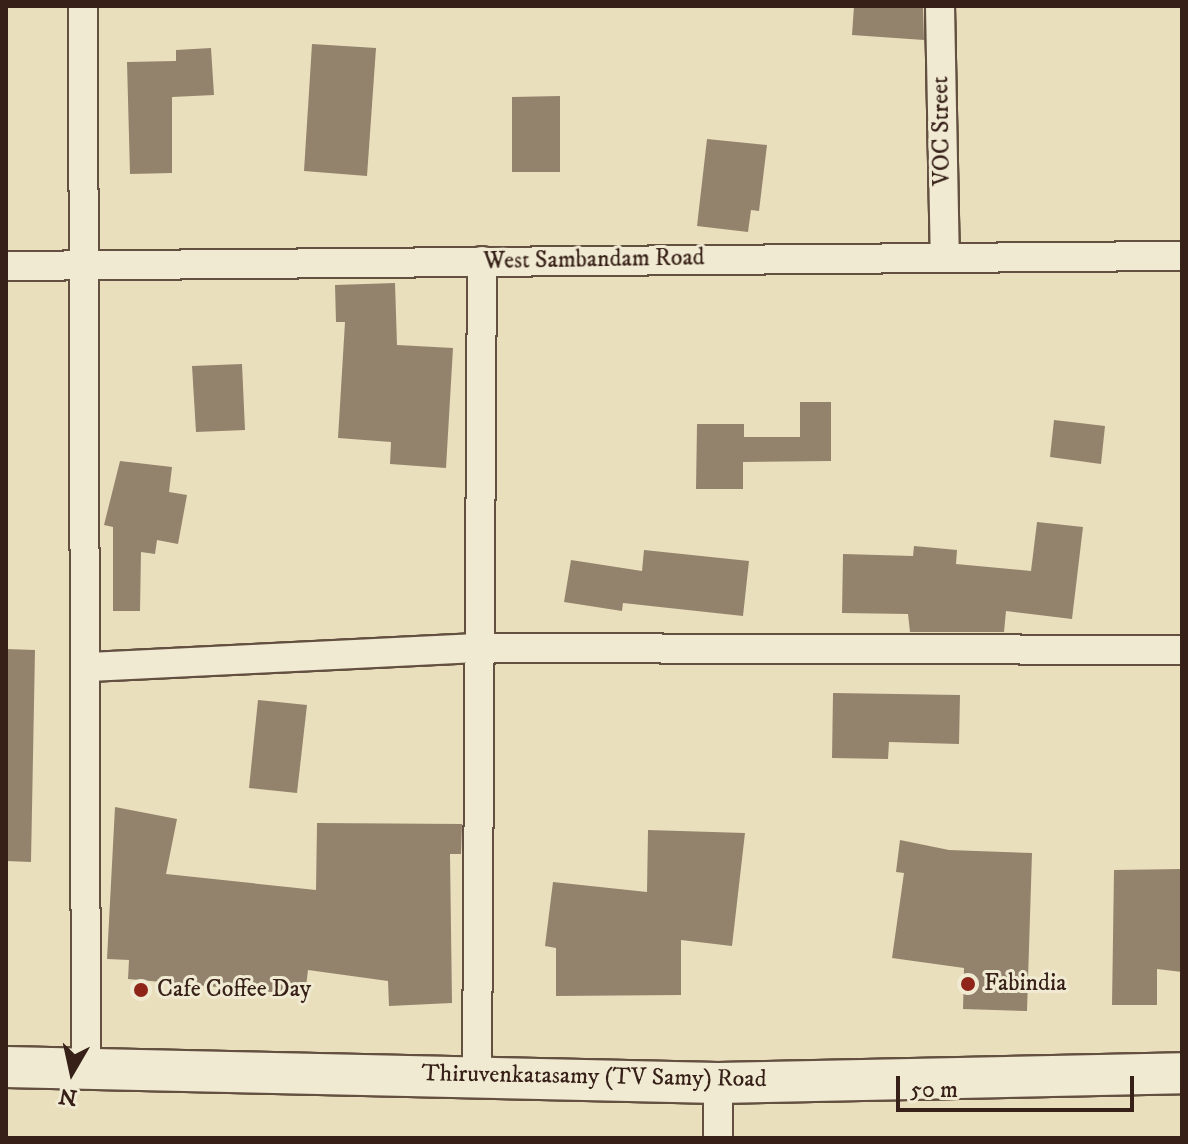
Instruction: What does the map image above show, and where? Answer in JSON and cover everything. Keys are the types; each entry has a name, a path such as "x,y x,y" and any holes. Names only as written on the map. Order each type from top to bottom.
{"main road":[{"name":"Thiruvenkatasamy (TV Samy) Road","path":"6,1067 477,1075 718,1083 1182,1073"}],"street":[{"path":"83,6 88,667 86,1067"},
{"name":"VOC Street","path":"940,6 945,257"},
{"name":"West Sambandam Road","path":"6,266 1182,256"},
{"path":"477,1075 482,261"},
{"path":"88,667 479,648 1182,650"},
{"path":"718,1083 718,1138"}],"building":[{"path":"854,6 923,6 924,40 852,35"},
{"path":"312,44 376,48 367,176 304,171"},
{"path":"211,48 214,95 172,97 172,173 130,174 127,62 176,61 176,50"},
{"path":"560,96 560,172 512,172 512,97"},
{"path":"707,139 767,145 759,211 751,210 748,232 697,226"},
{"path":"395,283 397,345 453,348 446,468 390,464 391,442 338,438 345,322 336,322 335,285"},
{"path":"242,364 245,430 196,432 192,366"},
{"path":"800,402 831,402 831,461 743,462 743,489 696,489 697,424 744,424 744,437 800,437"},
{"path":"1054,420 1105,426 1101,464 1050,457"},
{"path":"120,461 172,467 169,492 187,495 178,544 157,540 155,554 141,552 140,611 113,611 113,527 104,525"},
{"path":"1037,522 1083,527 1072,619 1006,611 1004,632 910,632 908,614 842,613 843,554 913,556 914,546 957,550 956,564 1031,571"},
{"path":"644,550 749,561 743,616 623,603 622,611 564,602 571,560 642,571"},
{"path":"6,649 35,650 31,862 6,861"},
{"path":"833,693 960,695 959,744 889,742 888,759 832,758"},
{"path":"258,700 307,705 297,793 249,788"},
{"path":"115,807 177,819 166,874 316,890 317,823 462,824 461,854 450,854 452,1003 389,1006 388,981 308,970 305,995 128,979 129,960 107,959"},
{"path":"648,830 745,833 732,946 681,940 681,995 556,996 556,948 545,946 553,882 647,892"},
{"path":"900,840 949,850 1032,853 1027,1011 963,1009 964,968 892,958 904,873 896,872"},
{"path":"1182,869 1182,972 1157,969 1157,1005 1112,1005 1114,870"}],"place":[{"name":"Fabindia","path":"968,984"},
{"name":"Cafe Coffee Day","path":"141,990"}]}
